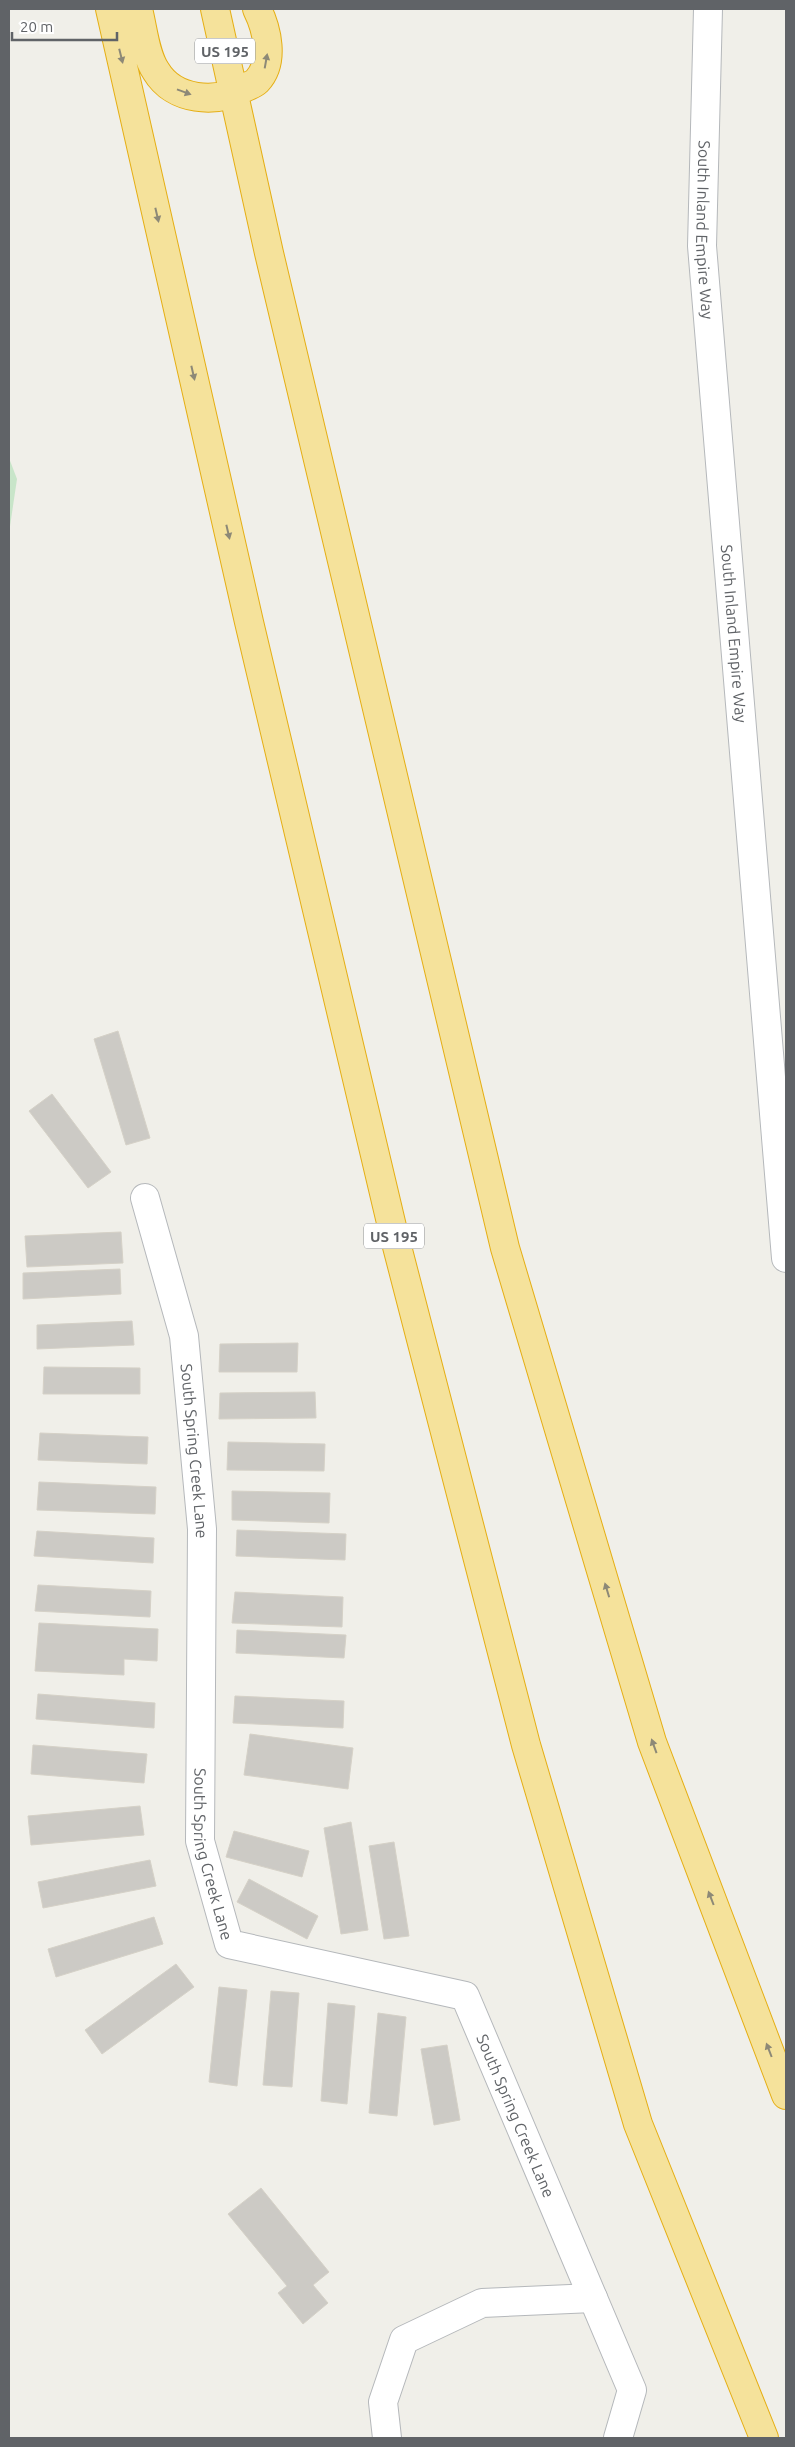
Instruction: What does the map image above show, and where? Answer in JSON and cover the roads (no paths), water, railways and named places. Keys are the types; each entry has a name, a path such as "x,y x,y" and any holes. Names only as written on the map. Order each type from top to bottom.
{"highway":[{"name":"US 195","path":"110,9 246,613 393,1232 526,1746 638,2124 764,2438"},
{"path":"138,9 155,71 169,87 201,99 234,94 257,82 266,66 268,40 256,9"},
{"name":"US 195","path":"215,9 269,253 505,1248 652,1742 786,2095"}],"street":[{"name":"South Inland Empire Way","path":"708,9 702,246 784,1193 786,1258"},
{"name":"South Spring Creek Lane","path":"145,1198 184,1336 202,1529 200,1841 229,1944 465,1996 632,2390 618,2438"},
{"path":"387,2438 383,2402 404,2340 482,2302 593,2298"}]}
